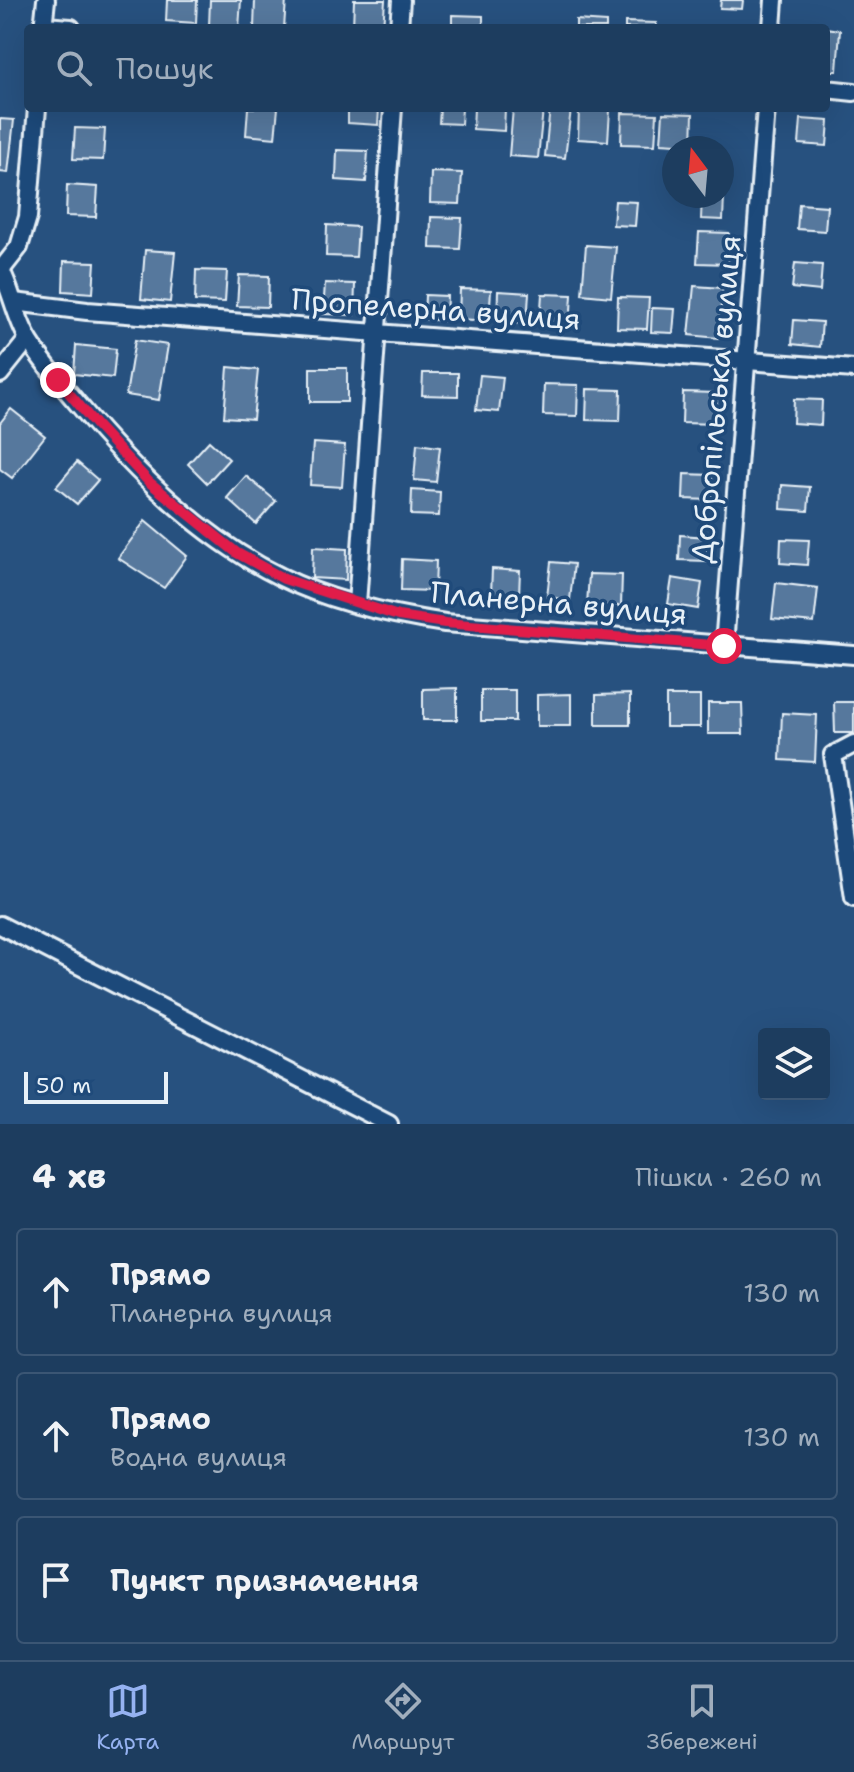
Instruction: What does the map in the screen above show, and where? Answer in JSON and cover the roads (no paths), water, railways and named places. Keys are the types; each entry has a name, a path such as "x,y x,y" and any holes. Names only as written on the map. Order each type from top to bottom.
{"street":[{"path":"44,24 46,0"},
{"path":"399,24 401,0"},
{"path":"772,24 774,0"},
{"path":"830,89 854,92"},
{"path":"1,269 19,247 28,217 37,112"},
{"path":"357,604 393,112"},
{"name":"Добропільська вулиця","path":"724,646 766,112"},
{"name":"Планерна вулиця","path":"1,269 28,339 96,425 149,482 198,524 237,553 284,579 398,616 445,623 854,655"},
{"name":"Пропелерна вулиця","path":"14,302 87,311 854,369"},
{"path":"0,374 28,339"},
{"path":"854,744 833,755 854,898"},
{"path":"0,925 389,1124"}]}
